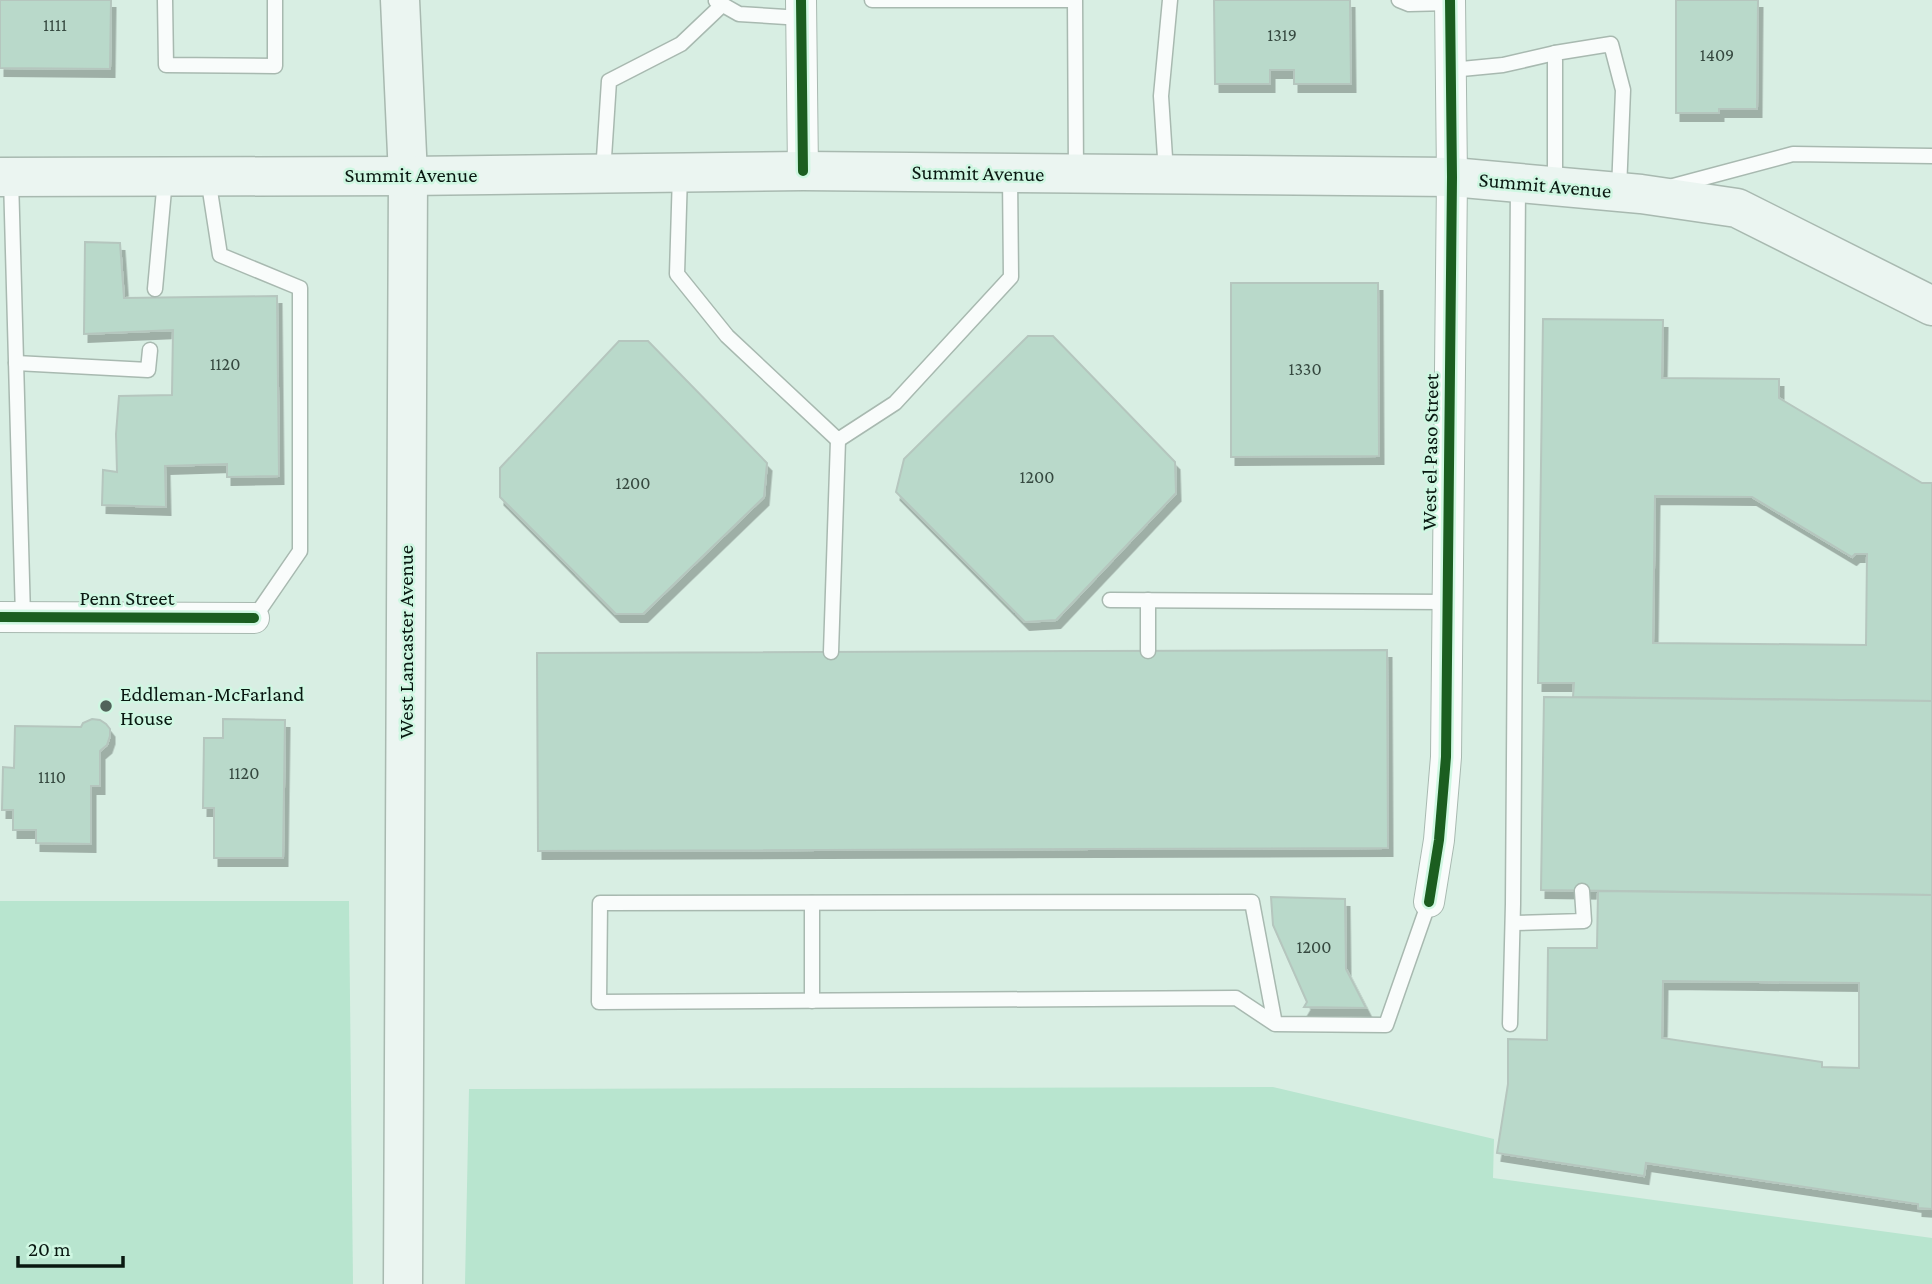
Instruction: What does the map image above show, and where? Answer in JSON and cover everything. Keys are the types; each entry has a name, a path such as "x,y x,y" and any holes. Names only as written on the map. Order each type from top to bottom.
{"main road":[{"name":"West Lancaster Avenue","path":"400,0 408,176 403,1284"},
{"name":"Summit Avenue","path":"6,177 803,171 1452,177 1630,193 1737,208 1932,306"}],"street":[{"name":"West el Paso Street","path":"1429,902 1439,839 1446,757 1452,177 1450,1"},
{"path":"802,9 803,171"},
{"name":"Penn Street","path":"12,617 254,618"}],"lane":[{"path":"165,0 166,65 275,66 275,0"},
{"path":"872,0 1075,0 1076,173"},
{"path":"1166,174 1161,96 1170,0"},
{"path":"1399,0 1409,4 1450,1"},
{"path":"603,173 609,81 681,44 718,3 739,14 802,9"},
{"path":"1451,70 1503,65 1611,44 1623,90 1630,193 1793,154 1932,156"},
{"path":"1510,1024 1536,185 1555,53"},
{"path":"680,172 677,274 727,336 838,440 831,652"},
{"path":"838,440 895,403 1011,277 1010,173"},
{"path":"155,289 165,176"},
{"path":"208,176 220,255 300,288 300,551 254,618"},
{"path":"6,177 16,363 12,617"},
{"path":"16,363 148,370 150,350"},
{"path":"1110,600 1448,602"},
{"path":"1147,600 1147,651"},
{"path":"1513,923 1584,921 1582,891"},
{"path":"1275,1024 1252,902 600,903 599,1002 1236,998 1275,1024 1386,1025 1429,902"},
{"path":"812,903 812,1000"}],"green space":[{"path":"0,901 349,901 353,1284 0,1284"},
{"path":"1273,1087 1494,1139 1493,1178 1932,1238 1932,1284 465,1284 469,1089"}],"building":[{"path":"0,0 111,0 110,69 0,68"},
{"path":"1214,0 1350,0 1351,84 1294,84 1294,70 1270,70 1270,84 1215,84"},
{"path":"1676,0 1758,0 1757,109 1719,109 1719,113 1676,113"},
{"path":"85,242 120,243 124,298 277,296 279,476 227,477 227,464 165,466 166,507 102,505 103,470 117,472 119,396 172,395 173,330 84,334"},
{"path":"1231,283 1378,283 1379,456 1231,457"},
{"path":"1543,319 1663,320 1662,378 1779,379 1779,398 1922,483 1932,483 1932,701 1573,697 1574,683 1538,683","holes":["1655,496 1752,497 1852,557 1855,554 1867,554 1866,645 1653,643"]},
{"path":"1028,336 1053,336 1175,462 1176,493 1056,620 1025,622 896,492 904,459"},
{"path":"619,341 648,341 767,463 764,497 643,614 616,614 500,497 500,468"},
{"path":"1387,650 1388,848 538,851 537,653"},
{"path":"1544,697 1932,701 1932,895 1541,890"},
{"path":"92,719 106,724 110,729 110,736 107,745 100,751 100,786 91,786 91,844 36,843 36,830 13,830 13,810 2,810 3,767 14,768 15,726 81,727"},
{"path":"223,719 285,720 283,858 214,858 214,808 203,808 204,738 223,738"},
{"path":"1598,891 1932,895 1932,1209 1918,1208 1918,1204 1646,1163 1644,1176 1497,1153 1508,1084 1508,1039 1547,1040 1548,948 1597,948","holes":["1663,981 1859,983 1859,1068 1822,1067 1822,1062 1662,1038"]},
{"path":"1271,897 1345,899 1346,969 1366,1008 1304,1007 1307,1002 1273,925"}],"cycle path":[{"path":"801,0 803,171"},
{"path":"1429,902 1439,840 1446,757 1452,177 1450,0"},
{"path":"0,617 254,618"}],"place":[{"name":"Eddleman-McFarland House","path":"106,706"}]}
